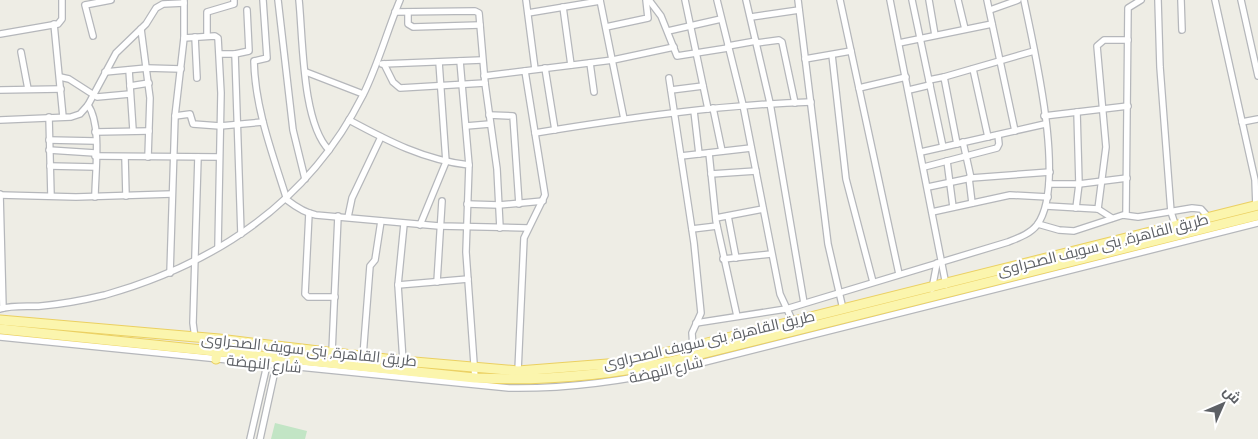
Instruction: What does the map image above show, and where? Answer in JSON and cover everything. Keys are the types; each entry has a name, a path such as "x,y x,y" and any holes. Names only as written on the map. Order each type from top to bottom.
{"main road":[{"name":"طريق القاهرة, بنى سويف الصحراوى","path":"0,329 217,355 474,381 574,378 642,368 1257,205"},
{"name":"طريق القاهرة, بنى سويف الصحراوى","path":"947,288 1258,215"},
{"name":"طريق القاهرة, بنى سويف الصحراوى","path":"0,320 219,339 363,356 518,371 620,363 844,309 933,292"},
{"path":"217,355 219,339"}],"street":[{"path":"0,34 54,24 62,19 62,0"},
{"path":"93,36 85,6 96,1 111,0"},
{"path":"219,0 221,8"},
{"path":"207,36 207,12 234,4 234,0"},
{"path":"263,0 267,58 254,62 264,122 287,200 309,213 404,224 528,228"},
{"path":"278,0 293,130 305,179"},
{"path":"299,0 311,118 321,142 328,150"},
{"path":"172,194 95,197 0,194 2,308 73,303 170,273 241,234 287,200 328,150 349,120 363,94 400,0"},
{"path":"526,0 535,69"},
{"path":"528,13 563,7 571,3 600,0 624,119"},
{"path":"606,27 649,17 647,0"},
{"path":"647,0 659,12 677,56 698,54 756,42 779,40 782,42 795,103"},
{"path":"686,0 703,86 722,151"},
{"path":"717,0 743,105 780,294 793,322"},
{"path":"746,0 770,103 804,303"},
{"path":"798,0 828,244 838,292 844,309"},
{"path":"840,0 899,274"},
{"path":"890,0 924,167 939,257 933,292"},
{"path":"912,0 943,147"},
{"path":"929,0 936,35"},
{"path":"958,0 965,29"},
{"path":"987,0 1015,131"},
{"path":"990,10 1018,0"},
{"path":"696,323 786,309 899,274 939,264 1016,239 1030,232 1038,224 1046,206 1050,172 1044,116 1024,0"},
{"path":"1126,214 1128,6 1141,0"},
{"path":"1158,0 1160,67 1171,212 1176,227"},
{"path":"1181,0 1182,30"},
{"path":"1215,0 1255,180 1257,205"},
{"path":"1240,0 1258,76"},
{"path":"0,120 77,116 88,106 105,72 122,45 141,29 158,6 184,2 184,38 175,116 170,273"},
{"path":"563,7 570,65"},
{"path":"220,54 236,54 249,51 247,10"},
{"path":"750,17 799,10"},
{"path":"395,12 475,11 480,16 484,80 497,169 500,228"},
{"path":"408,12 408,24 413,26 480,25"},
{"path":"668,31 692,24 722,19"},
{"path":"54,24 63,117"},
{"path":"899,43 992,24"},
{"path":"141,29 149,83 148,157"},
{"path":"195,37 197,78"},
{"path":"184,38 218,37 220,54 218,247"},
{"path":"1098,209 1100,180 1106,147 1097,52 1098,43 1104,40 1128,40"},
{"path":"384,64 393,82 400,88 462,85 535,69 613,60 674,47"},
{"path":"805,59 852,51"},
{"path":"909,90 1000,59 1034,51"},
{"path":"21,52 28,89"},
{"path":"236,54 241,234"},
{"path":"832,55 846,179 873,282"},
{"path":"375,65 482,60"},
{"path":"460,61 469,164 466,226 475,367 474,381"},
{"path":"420,225 446,162 439,62"},
{"path":"590,63 594,92"},
{"path":"105,72 147,68 181,69"},
{"path":"545,68 555,130"},
{"path":"973,68 988,137"},
{"path":"129,70 133,130"},
{"path":"518,371 524,238 543,201 545,189 525,71"},
{"path":"306,72 363,94"},
{"path":"60,77 69,79 93,96 101,98 130,94"},
{"path":"944,77 960,143 966,156 972,203"},
{"path":"669,78 676,112 692,229 701,313 692,333 693,346"},
{"path":"859,88 906,78"},
{"path":"130,86 149,83"},
{"path":"671,90 703,86"},
{"path":"0,90 61,89"},
{"path":"535,133 676,112 770,103 811,102"},
{"path":"88,106 94,115 95,197"},
{"path":"1044,116 1128,106"},
{"path":"694,110 699,154"},
{"path":"1076,208 1079,184 1077,112"},
{"path":"175,116 190,114 193,124 220,126 264,122"},
{"path":"489,115 513,116 519,204"},
{"path":"49,117 51,196"},
{"path":"1242,122 1258,119"},
{"path":"349,120 426,158 469,164"},
{"path":"466,126 490,124"},
{"path":"921,152 1045,124"},
{"path":"95,132 149,131"},
{"path":"924,167 997,148 1000,144 998,135"},
{"path":"348,217 354,193 381,137"},
{"path":"49,140 95,140"},
{"path":"681,156 752,148"},
{"path":"49,150 125,157 219,157"},
{"path":"709,153 717,226 723,260 737,316"},
{"path":"125,157 126,196"},
{"path":"195,338 193,323 198,157"},
{"path":"947,161 953,207"},
{"path":"50,166 95,167"},
{"path":"711,174 756,171"},
{"path":"928,188 970,178 1050,172"},
{"path":"1049,184 1079,184 1127,178"},
{"path":"932,212 1010,195 1048,196"},
{"path":"437,282 442,201"},
{"path":"467,204 499,205 543,201"},
{"path":"1046,206 1098,209 1112,218"},
{"path":"1038,224 1066,232 1126,214 1138,217 1197,208 1209,218"},
{"path":"716,218 763,209"},
{"path":"309,213 305,294 308,297 335,297"},
{"path":"332,352 338,216"},
{"path":"728,216 736,258"},
{"path":"363,356 370,266 375,260 381,221"},
{"name":"شارع النهضة","path":"488,382 527,388 569,387 641,377 941,304 1258,223"},
{"path":"403,360 398,285 404,224"},
{"path":"692,229 717,226"},
{"path":"723,260 771,254"},
{"path":"939,264 947,288"},
{"path":"398,285 468,279"},
{"name":"شارع النهضة","path":"0,337 217,355 276,366 390,372"},
{"path":"250,439 267,365"},
{"path":"260,439 276,366"}],"green space":[{"path":"275,423 307,431 305,439 271,439"}]}
